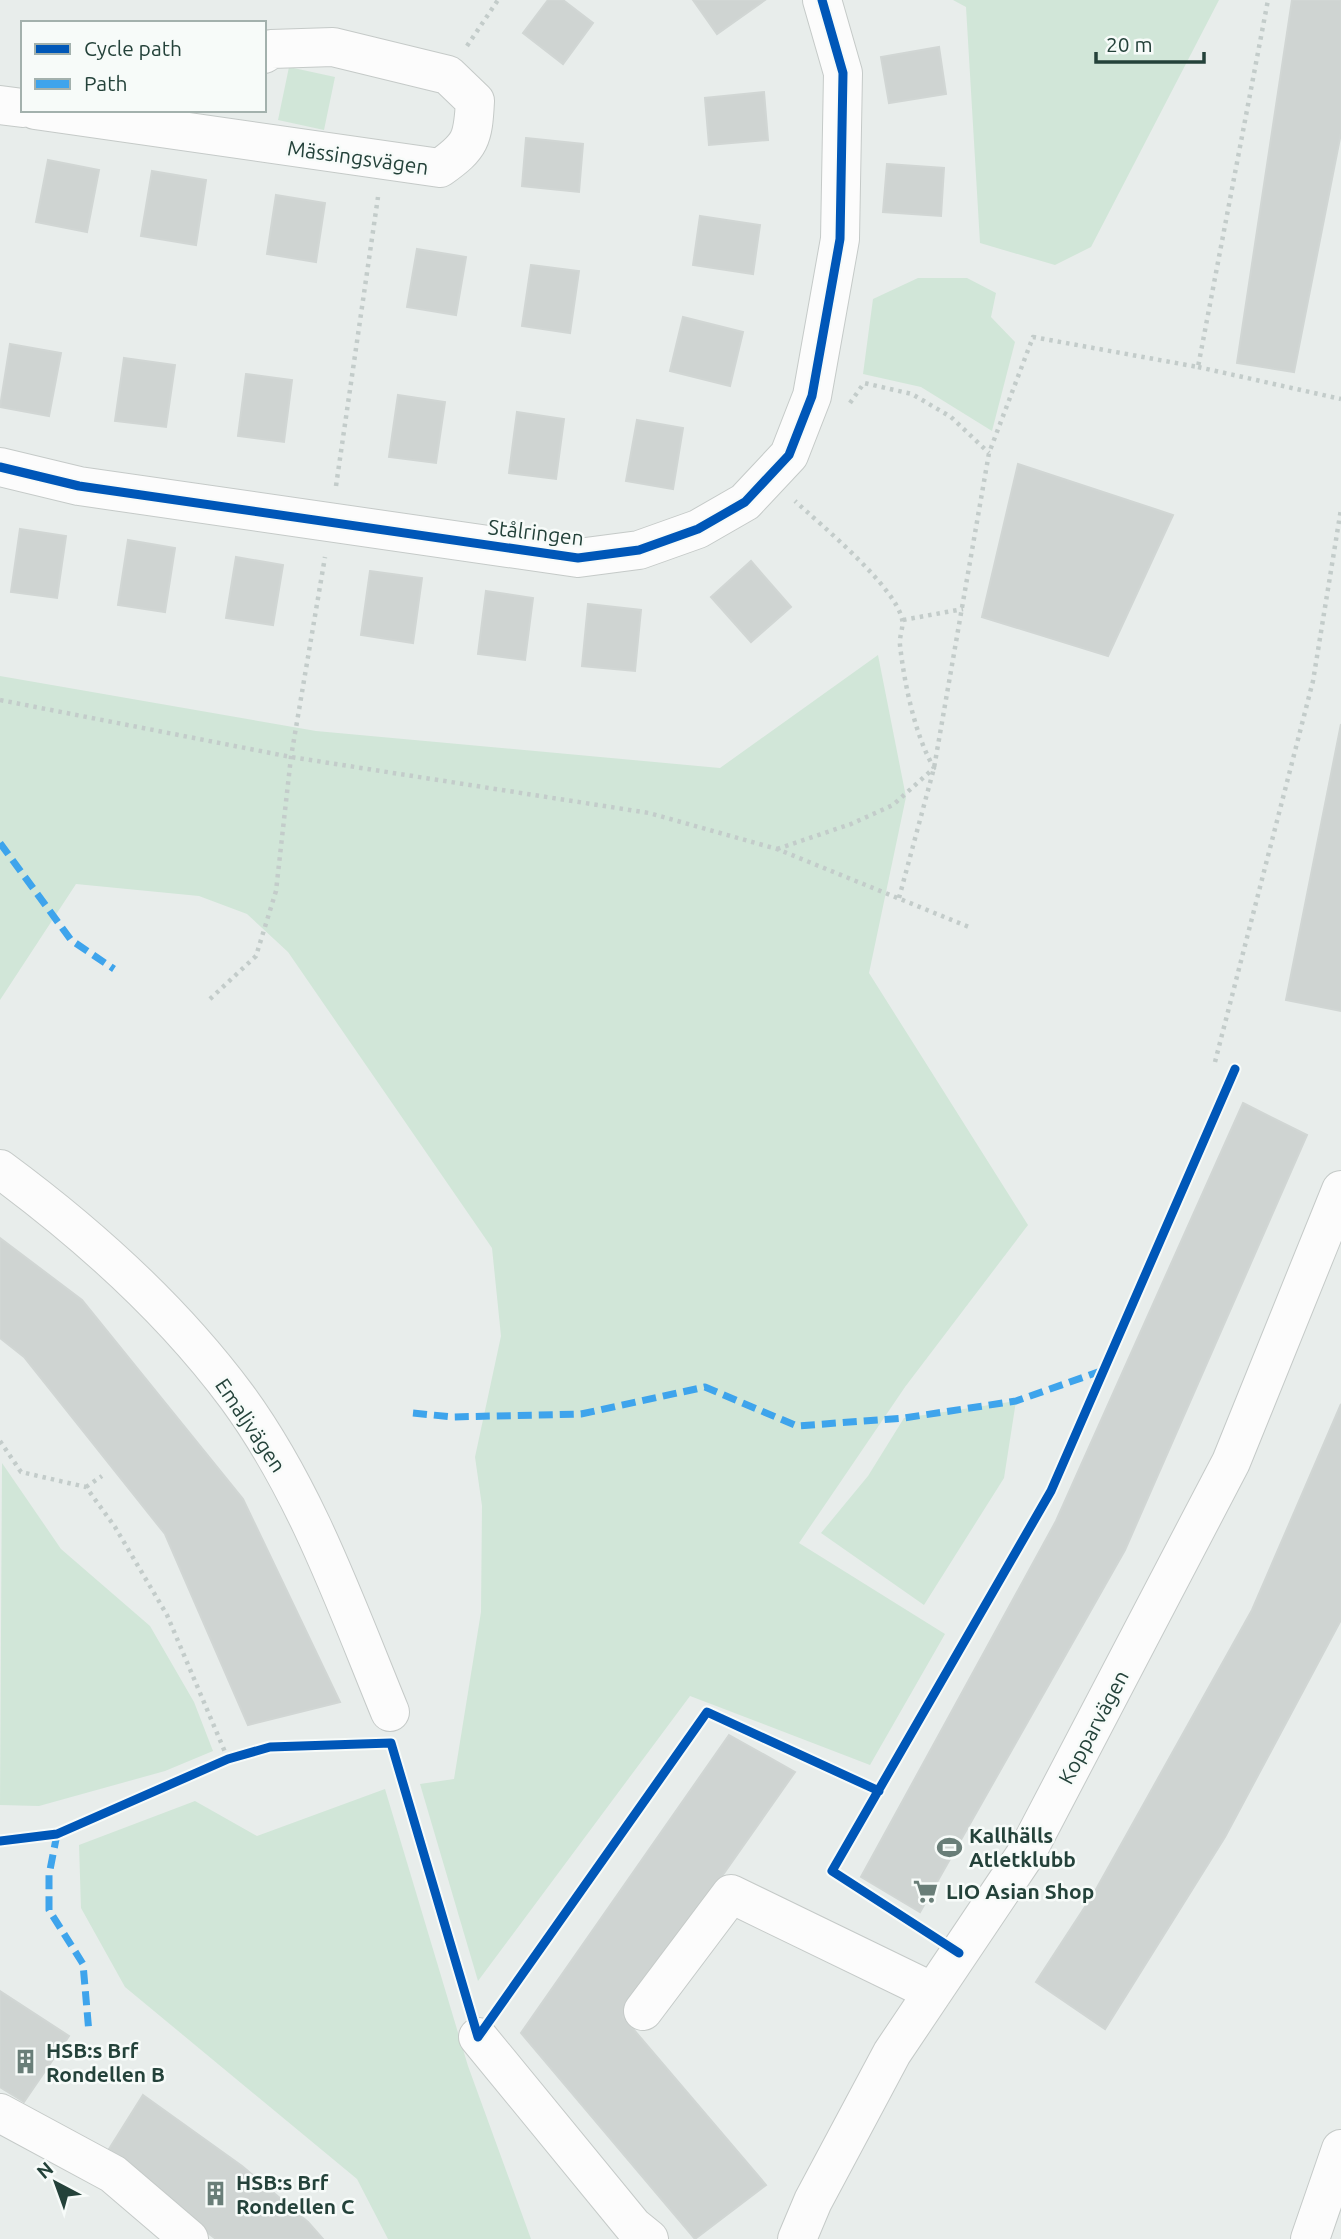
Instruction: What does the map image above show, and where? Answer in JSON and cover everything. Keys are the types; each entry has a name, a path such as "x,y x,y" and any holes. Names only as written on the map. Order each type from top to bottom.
{"street":[{"name":"Stålringen","path":"0,467 79,486 578,558 639,550 698,529 745,502 789,455 812,396 840,239 843,74 822,0"},
{"path":"266,53 271,49 333,47 448,75"},
{"name":"Mässingsvägen","path":"60,112 225,125 384,162 440,168 464,150 474,128 475,101 448,75"},
{"path":"0,105 21,108"},
{"name":"Emaljvägen","path":"0,1168 60,1213 125,1272 237,1397 286,1478 323,1551 390,1712"},
{"name":"Kopparvägen","path":"797,2239 813,2202 892,2053 1027,1852 1231,1462 1341,1190"},
{"path":"643,2011 731,1894 933,1992"},
{"path":"478,2036 633,2226 649,2239"},
{"path":"0,2113 113,2174 189,2239"},
{"path":"1310,2239 1341,2149"}],"path":[{"path":"448,75 498,0"},
{"path":"1198,367 1268,0"},
{"path":"210,999 256,956 276,891 291,757 332,521 384,162"},
{"path":"899,898 934,768 964,609 989,453 1033,337 1198,367 1341,398"},
{"path":"848,406 864,383 912,394 951,417 989,453"},
{"path":"769,476 883,588 903,620 900,643 915,717 922,748 934,768"},
{"path":"1215,1062 1312,681 1341,509"},
{"path":"903,620 964,609"},
{"path":"0,700 291,757 649,813 777,849 969,926"},
{"path":"777,849 851,824 893,805 934,768"},
{"path":"0,1441 20,1472 86,1487 115,1527 167,1615 228,1759"},
{"path":"86,1487 102,1476"},
{"path":"216,1764 238,1756"}],"green space":[{"path":"953,0 1219,0 1091,247 1055,265 980,243 966,7"},
{"path":"289,67 335,77 324,130 278,120"},
{"path":"918,278 967,278 996,293 991,317 1015,342 992,431 921,387 863,374 873,299"},
{"path":"878,655 906,797 869,973 1028,1225 905,1387 799,1543 945,1634 870,1765 690,1696 478,1981 420,1784 454,1779 481,1612 482,1506 475,1457 501,1336 492,1248 288,952 247,914 199,896 76,884 0,1000 0,676 316,731 720,768"},
{"path":"1016,1401 1004,1478 924,1605 821,1533 868,1476 904,1418"},
{"path":"2,1463 61,1549 150,1626 194,1702 213,1751 165,1771 39,1806 0,1805"},
{"path":"385,1789 468,2066 531,2239 388,2239 357,2179 125,1987 81,1908 79,1845 195,1801 257,1836"}],"building":[{"path":"548,0 563,0 593,23 563,64 523,33"},
{"path":"693,0 765,0 717,34"},
{"path":"1292,0 1341,0 1341,133 1294,372 1237,363"},
{"path":"939,47 946,94 889,103 881,57"},
{"path":"764,92 768,140 709,145 705,98"},
{"path":"526,138 583,144 579,192 522,186"},
{"path":"48,160 99,170 87,232 36,222"},
{"path":"887,164 944,168 941,216 883,212"},
{"path":"152,171 206,180 196,245 141,236"},
{"path":"276,195 325,203 316,262 267,254"},
{"path":"700,216 760,225 753,274 693,265"},
{"path":"417,249 466,257 456,315 407,307"},
{"path":"531,265 579,271 570,333 522,326"},
{"path":"683,317 743,332 730,386 670,371"},
{"path":"10,344 61,353 49,416 0,407"},
{"path":"124,358 175,365 166,427 115,421"},
{"path":"246,374 292,380 284,442 238,436"},
{"path":"398,395 445,402 436,463 389,457"},
{"path":"517,412 564,419 556,479 509,473"},
{"path":"637,420 683,428 673,489 626,481"},
{"path":"1018,464 1173,515 1108,656 982,617"},
{"path":"20,529 66,536 57,598 11,592"},
{"path":"128,540 175,548 165,612 118,605"},
{"path":"236,557 283,565 273,625 226,618"},
{"path":"751,561 791,607 751,642 711,597"},
{"path":"370,571 422,578 413,643 361,635"},
{"path":"486,591 533,598 525,660 478,654"},
{"path":"588,604 641,610 635,671 582,666"},
{"path":"1341,724 1341,1011 1286,1000"},
{"path":"1243,1103 1307,1135 1125,1550 920,1912 861,1877 1056,1521"},
{"path":"0,1238 82,1300 243,1499 340,1702 248,1725 165,1534 24,1357 0,1338"},
{"path":"1341,1404 1341,1620 1225,1837 1105,2029 1036,1982 1094,1893 1252,1610"},
{"path":"729,1735 795,1772 623,2017 766,2185 695,2239 521,2033"},
{"name":"HSB:s Brf Rondellen B","path":"0,1991 69,2036 24,2102 0,2087"},
{"name":"HSB:s Brf Rondellen C","path":"143,2095 242,2166 308,2222 323,2239 216,2239 104,2157"}],"marked path":[{"path":"0,843 71,940 114,969"},
{"path":"413,1413 452,1417 581,1414 705,1387 797,1426 904,1418 1016,1401 1104,1370"},
{"path":"57,1834 49,1875 49,1910 83,1964 89,2033"}],"cycle path":[{"path":"0,467 79,486 578,558 639,550 698,529 745,502 789,455 812,396 840,239 843,73 822,0"},
{"path":"959,1953 832,1871 1051,1491 1235,1069"},
{"path":"478,2037 707,1712 879,1791"},
{"path":"0,1841 57,1834 228,1759 270,1747 391,1743 478,2037"}],"place":[{"name":"Kallhälls Atletklubb","path":"949,1847"},
{"name":"LIO Asian Shop","path":"926,1891"},
{"name":"HSB:s Brf Rondellen B","path":"26,2062"},
{"name":"HSB:s Brf Rondellen C","path":"216,2194"}]}
